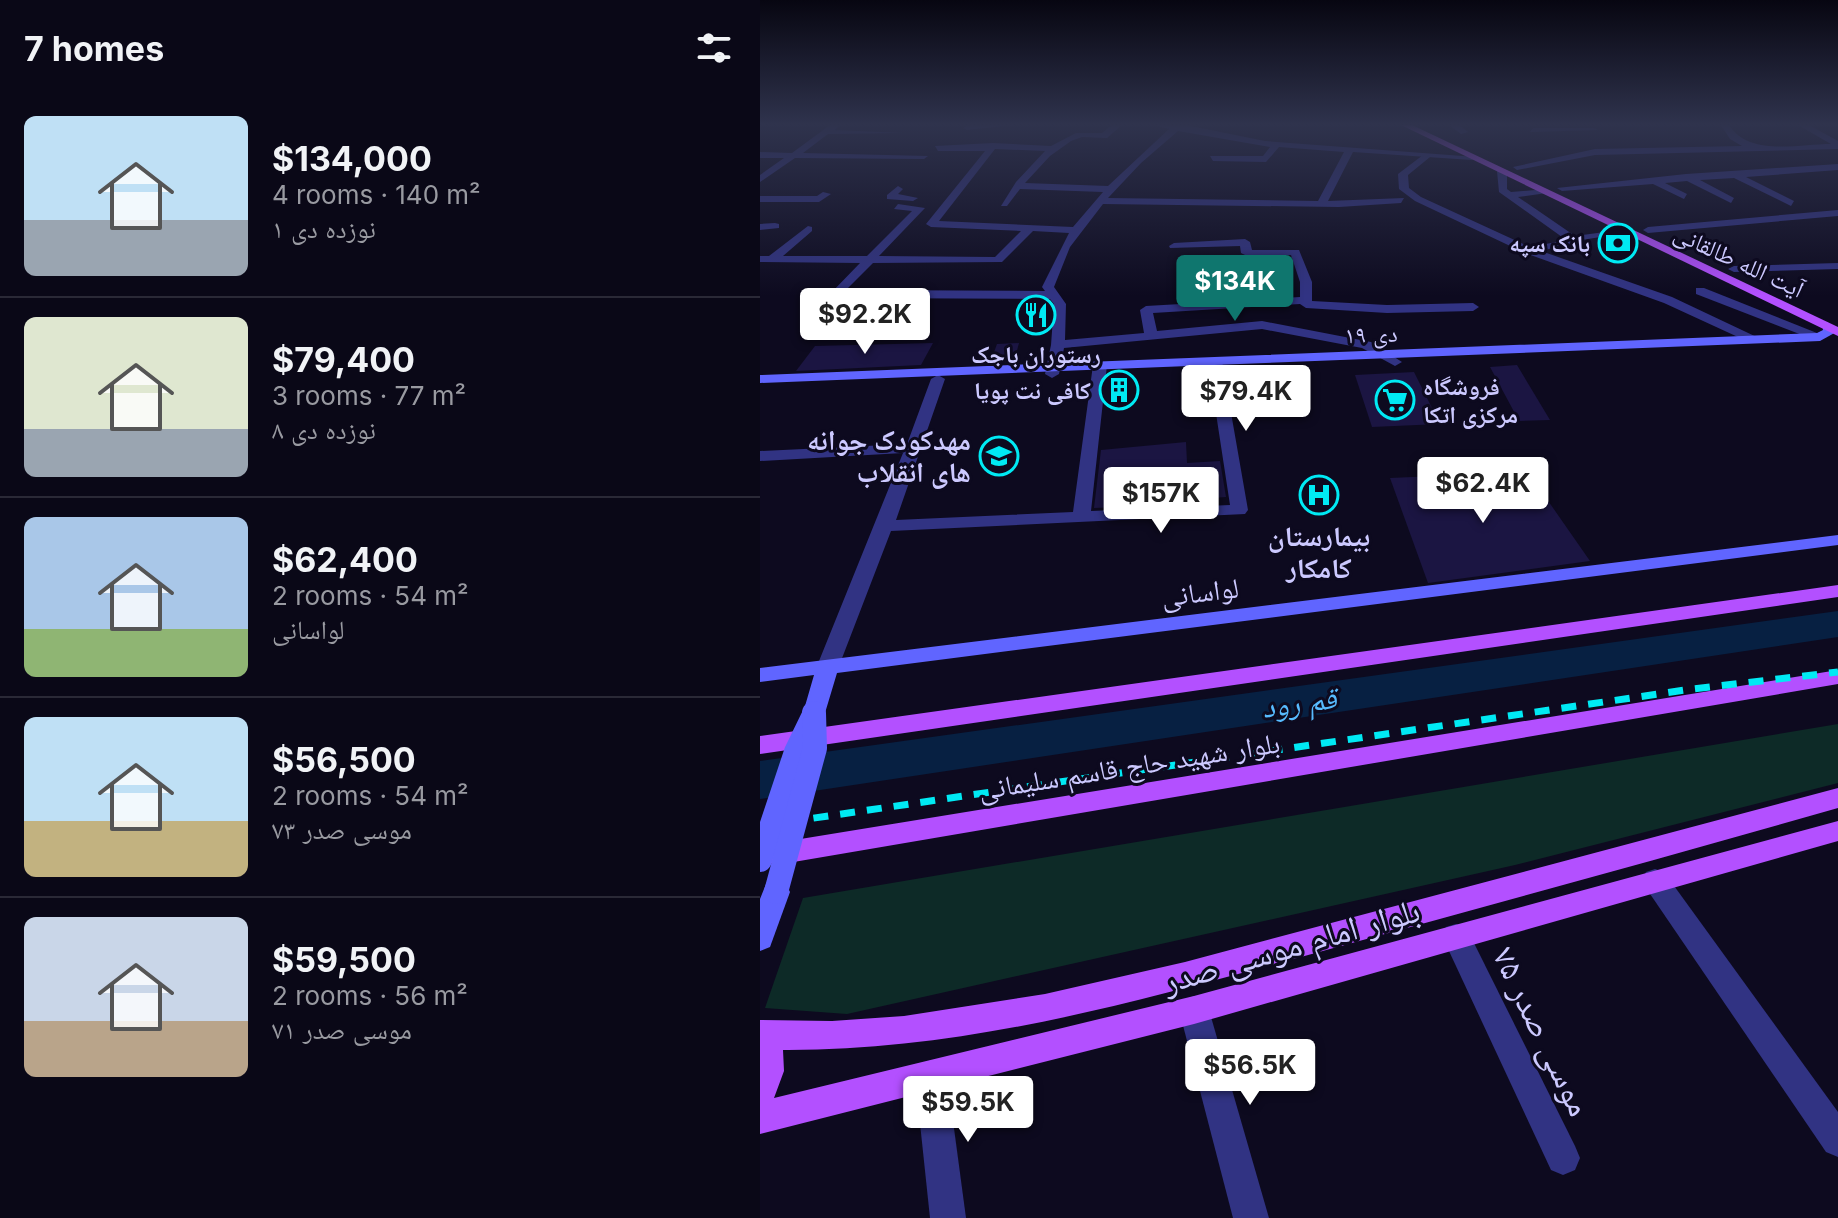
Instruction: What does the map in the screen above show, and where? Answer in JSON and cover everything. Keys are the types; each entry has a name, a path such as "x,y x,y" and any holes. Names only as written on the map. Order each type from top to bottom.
{"main road":[{"name":"آیت الله طالقانی","path":"1525,182 1627,232 1734,276"},
{"name":"آیت الله طالقانی","path":"1549,182 1648,230 1831,328"},
{"name":"۱۹ دی","path":"760,379 1391,358 1756,340 1831,328"},
{"name":"۱۹ دی","path":"1391,358 1838,345"},
{"name":"۱۹ دی","path":"760,385 939,375"},
{"name":"لواسانی","path":"760,675 1838,540"},
{"path":"760,745 1838,591"},
{"path":"760,858 796,752 818,702 828,666"},
{"name":"بلوار شهید حاج قاسم سلیمانی","path":"760,858 1838,677"},
{"path":"760,938 776,892 815,748 818,702"},
{"name":"بلوار امام موسی صدر","path":"762,1035 821,1037 917,1031 1042,1011 1215,968 1838,798"},
{"name":"بلوار امام موسی صدر","path":"760,1118 1194,1010 1655,880 1836,835"},
{"path":"760,1093 767,1080 771,1059 762,1035"}],"street":[{"path":"963,182 931,224 1078,230"},
{"path":"1004,204 1022,182"},
{"path":"1053,371 1060,304 1050,295 1048,287 1059,269 1066,245 1120,182"},
{"path":"1321,204 1333,182"},
{"path":"1404,182 1404,189 1418,199 1529,251 1668,300 1756,340"},
{"path":"1502,182 1502,190 1508,195 1573,240"},
{"path":"1562,188 1633,182"},
{"path":"1656,182 1684,196"},
{"path":"1695,182 1731,200"},
{"path":"1749,182 1791,203"},
{"path":"1621,183 1646,196"},
{"path":"1018,186 1112,189"},
{"path":"898,189 890,197 949,199"},
{"path":"1508,195 1544,191"},
{"path":"760,199 819,199 826,194"},
{"path":"1101,201 1321,204 1401,200"},
{"path":"898,207 920,208 866,259 836,294 1050,295"},
{"path":"1093,212 1136,213"},
{"path":"1648,230 1838,213"},
{"path":"760,227 775,226"},
{"path":"766,259 808,229"},
{"path":"766,259 998,260 1029,229"},
{"path":"1529,251 1573,240 1627,232"},
{"path":"1174,246 1245,242 1247,253 1295,252 1306,282 1306,302"},
{"path":"1668,300 1700,291 1734,276 1838,266"},
{"path":"1700,291 1831,328"},
{"path":"1151,334 1146,310 1306,302 1387,309 1473,307"},
{"path":"1058,345 1262,325 1366,345 1391,358"},
{"path":"885,526 1239,510 1215,365"},
{"path":"1081,518 1100,369"},
{"path":"828,666 885,526 939,375"},
{"path":"760,456 913,448"},
{"path":"1655,880 1838,1140"},
{"name":"موسی صدر ۷۵","path":"1456,936 1563,1158"},
{"path":"1194,1010 1251,1218"},
{"path":"931,1076 948,1218"}],"green space":[{"path":"1838,724 1838,783 1515,865 847,1014 765,1008 803,898"}],"building":[{"path":"933,343 921,365 796,371 815,346"},
{"path":"1019,343 1014,362 990,363 997,344"},
{"path":"1517,365 1550,420 1519,421 1490,367"},
{"name":"فروشگاه مرکزی اتکا","path":"1414,372 1440,424 1372,427 1355,375"},
{"path":"1271,378 1274,398 1232,399 1228,380"},
{"path":"1186,442 1187,463 1220,461 1226,497 1187,500 1188,504 1094,508 1101,450"},
{"path":"1528,472 1590,561 1428,583 1390,478"}],"waterway":[{"name":"قم رود","path":"760,780 1838,624"}],"railway":[{"path":"760,826 1692,689 1838,672"}],"place":[{"name":"بانک سپه","path":"1618,243"},
{"name":"رستوران باجک","path":"1036,315"},
{"name":"کافی نت پویا","path":"1119,390"},
{"name":"فروشگاه مرکزی اتکا","path":"1395,400"},
{"name":"مهدکودک جوانه های انقلاب","path":"999,456"},
{"name":"بیمارستان کامکار","path":"1319,495"}]}
